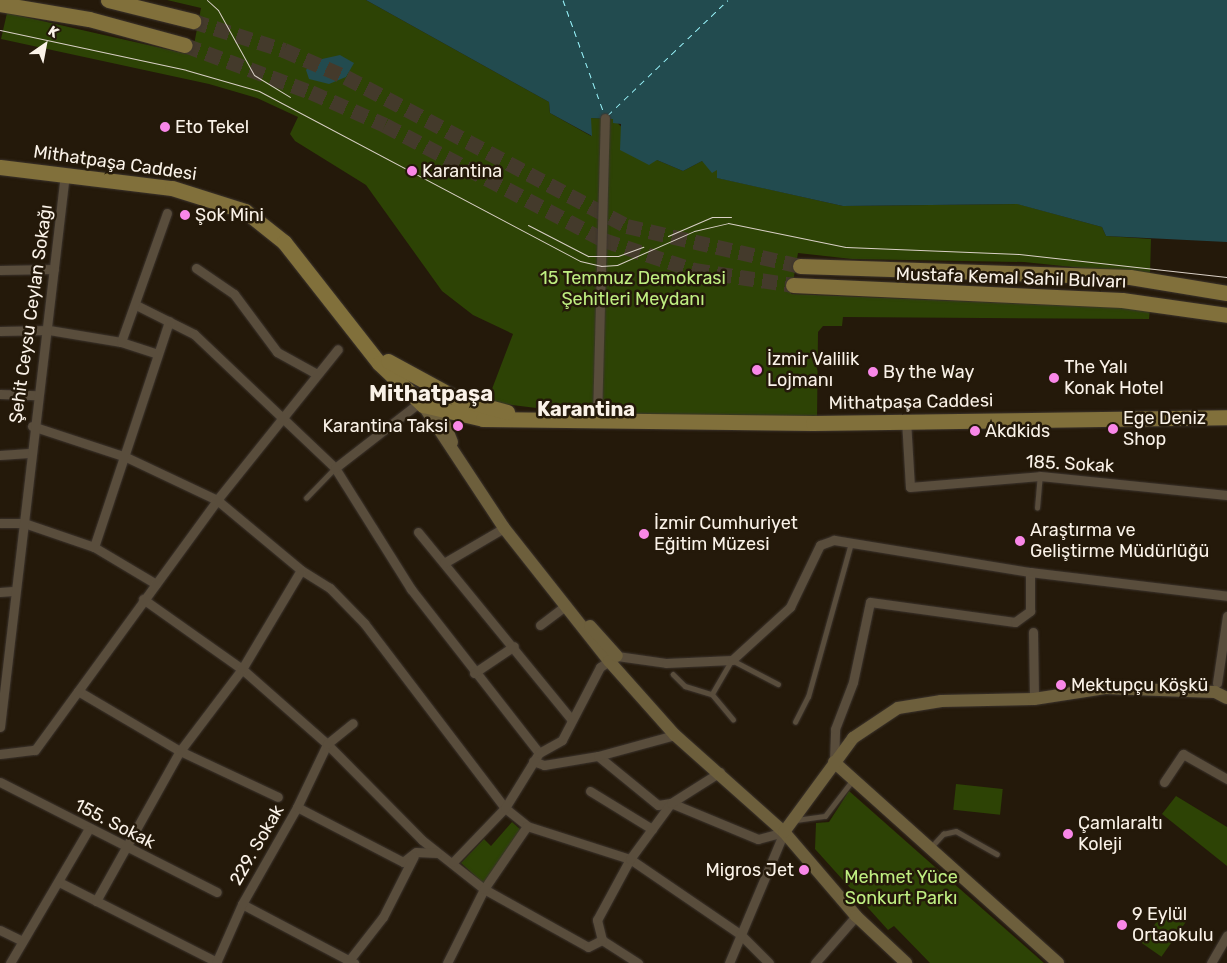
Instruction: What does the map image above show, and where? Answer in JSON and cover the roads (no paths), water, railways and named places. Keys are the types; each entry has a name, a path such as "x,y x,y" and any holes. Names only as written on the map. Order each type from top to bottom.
{"main road":[{"path":"108,0 193,21"},
{"path":"0,4 89,19 185,45"},
{"name":"Mithatpaşa Caddesi","path":"0,167 172,188 225,202 266,225 382,356 427,397 484,419 906,420 1227,417"},
{"name":"Mustafa Kemal Sahil Bulvarı","path":"800,266 880,272 1092,274 1227,293"},
{"name":"Mustafa Kemal Sahil Bulvarı","path":"793,285 1122,300 1227,315"}],"street":[{"path":"597,419 605,118"},
{"name":"Şehit Ceysu Ceylan Sokağı","path":"0,727 13,591 24,523 32,426 49,330 65,174"},
{"path":"122,342 167,213"},
{"path":"196,268 234,294 278,352 315,373"},
{"path":"0,270 54,269"},
{"path":"136,305 194,334 335,468 411,589 474,673 539,753"},
{"path":"94,547 126,458 157,354 169,321"},
{"path":"0,331 49,330 122,342 157,354"},
{"path":"0,754 35,750 143,599 217,500 315,373 338,349"},
{"path":"0,394 37,395"},
{"path":"335,468 427,397"},
{"path":"427,397 504,528 564,607 612,659"},
{"path":"427,397 453,444 509,524 612,659 675,735 720,772 784,832 856,916 906,963"},
{"name":"185. Sokak","path":"906,420 910,486 1040,476 1227,494"},
{"path":"32,426 126,458 217,500 301,570 330,588 364,623 505,808 527,826 630,858 740,934 769,963"},
{"path":"0,455 29,453"},
{"path":"0,523 24,523 94,547 156,584"},
{"path":"444,563 504,528"},
{"path":"418,532 514,646 571,719"},
{"path":"453,862 505,808 539,753 562,740 571,719 600,667 612,659 666,663 732,660 769,630 794,602 820,545 851,543 1030,572 1227,596"},
{"path":"96,901 122,847 180,751 242,669 301,570"},
{"path":"1030,572 1030,611 1014,622 870,602 853,682 835,729 834,762 852,781 1058,963"},
{"path":"0,592 13,591"},
{"path":"143,599 242,669 327,744 422,840 453,862 484,889 588,947 602,940"},
{"path":"540,625 564,607"},
{"path":"1217,683 1227,616"},
{"path":"1033,632 1034,699"},
{"path":"474,673 514,646"},
{"path":"729,963 784,832 795,820 834,762 868,725 898,708 941,701 1034,699 1105,688 1215,692 1227,698"},
{"path":"78,691 180,751 278,797"},
{"path":"327,744 353,724"},
{"path":"533,761 544,765 598,756 675,735"},
{"name":"229. Sokak","path":"216,962 242,904 297,807 327,744"},
{"path":"1164,782 1183,754 1227,779"},
{"path":"598,756 658,805 671,803 758,839 784,832"},
{"path":"638,963 602,940 597,920 630,858 671,803 720,772"},
{"name":"155. Sokak","path":"0,782 88,830 217,892"},
{"path":"590,791 652,829"},
{"path":"297,807 403,862 416,852 432,850 453,862"},
{"path":"447,963 484,889 527,826"},
{"path":"10,963 88,830"},
{"path":"242,904 350,962 383,917 422,840"},
{"path":"59,882 216,962"},
{"path":"815,963 856,916"},
{"path":"0,930 23,940"},
{"path":"1211,963 1227,935"}],"lane":[{"path":"306,498 335,468"},
{"path":"1037,508 1040,476"},
{"path":"795,722 808,698 851,543"},
{"path":"712,694 732,660 778,684"},
{"path":"673,674 685,686 712,694 733,720"},
{"path":"795,820 825,816 852,781"},
{"path":"929,850 943,834 956,830 997,854"}],"water":[{"path":"366,0 1227,0 1227,242 1106,236 1102,227 1017,204 843,206 717,178 717,170 712,173 702,161 683,171 657,160 649,165 620,150 621,124 613,123 613,119 591,118 592,136 550,113 549,102"},
{"path":"340,55 354,63 346,77 329,84 309,79 306,70 313,61"}],"tunnel":[{"path":"193,21 284,50 346,77 627,226 800,266"},
{"path":"185,45 311,92 385,125 604,240 694,270 793,285"}],"tram line":[{"path":"207,0 218,10 254,75 290,97"},
{"path":"0,30 186,70 259,91 580,261 601,266 617,265 694,231 728,223 846,247 1019,254 1227,277"},
{"path":"668,236 712,217 731,217"},
{"path":"528,225 588,256 618,256 643,247"}],"place":[{"name":"Eto Tekel","path":"165,127"},
{"name":"Karantina","path":"412,171"},
{"name":"Şok Mini","path":"185,215"},
{"name":"İzmir Valilik Lojmanı","path":"757,370"},
{"name":"By the Way","path":"873,372"},
{"name":"The Yalı Konak Hotel","path":"1054,378"},
{"name":"Karantina Taksi","path":"458,426"},
{"name":"Ege Deniz Shop","path":"1113,429"},
{"name":"Akdkids","path":"975,431"},
{"name":"İzmir Cumhuriyet Eğitim Müzesi","path":"644,534"},
{"name":"Araştırma ve Geliştirme Müdürlüğü","path":"1020,541"},
{"name":"Mektupçu Köşkü","path":"1061,685"},
{"name":"Çamlaraltı Koleji","path":"1068,834"},
{"name":"Migros Jet","path":"804,870"},
{"name":"9 Eylül Ortaokulu","path":"1122,925"}],"district":[{"name":"Mithatpaşa","path":"431,394"},
{"name":"Karantina","path":"586,409"}],"park label":[{"name":"15 Temmuz Demokrasi Şehitleri Meydanı","path":"633,289"},
{"name":"Mehmet Yüce Sonkurt Parkı","path":"901,888"}]}
